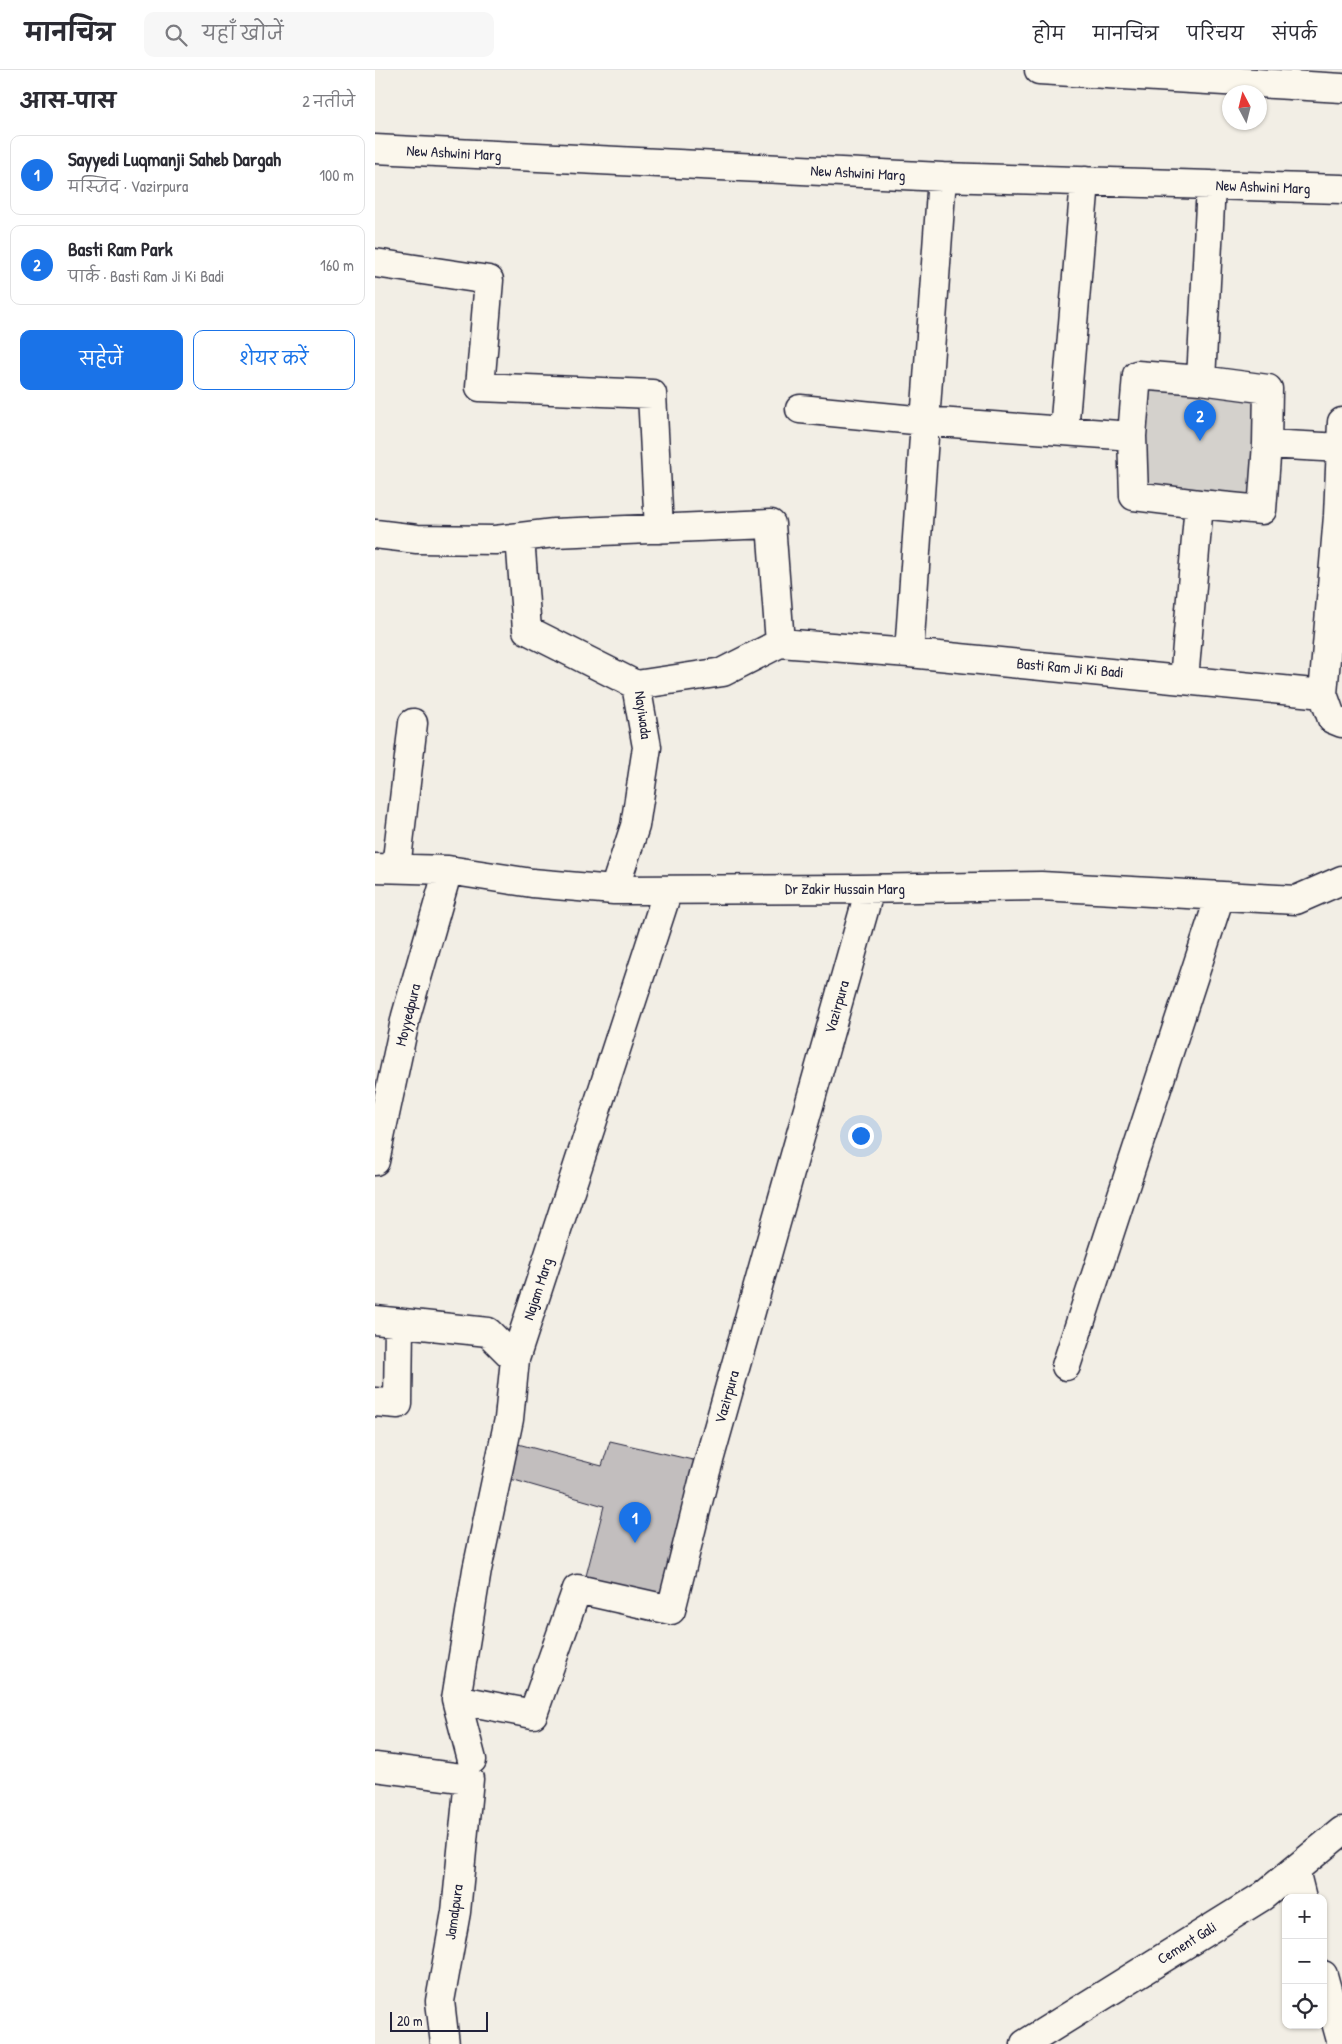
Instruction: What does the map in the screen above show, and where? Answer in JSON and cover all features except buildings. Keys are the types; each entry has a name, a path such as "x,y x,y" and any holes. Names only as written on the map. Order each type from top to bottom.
{"street":[{"path":"1039,70 1342,88"},
{"name":"New Ashwini Marg","path":"375,149 942,177 1342,189"},
{"path":"909,653 942,177"},
{"path":"1064,431 1085,181"},
{"path":"1201,380 1211,185"},
{"path":"375,263 489,280 480,387 652,394 659,529"},
{"path":"1137,375 1201,380 1269,389 1262,510 1134,496 1132,436 1137,375"},
{"path":"799,409 925,421 1132,436"},
{"path":"1267,444 1341,440 1338,516 1323,694 1332,719 1342,723"},
{"path":"1184,680 1199,504"},
{"path":"375,534 417,539 495,540 554,533 771,524 780,644"},
{"path":"520,537 527,630 636,685"},
{"name":"Basti Ram Ji Ki Badi","path":"780,644 909,653 1323,694"},
{"name":"Nayiwada","path":"613,890 635,826 647,747 636,685 723,672 780,644"},
{"path":"386,868 413,724"},
{"name":"Dr Zakir Hussain Marg","path":"386,868 448,870 532,883 613,890 1041,886 1296,900 1342,880"},
{"name":"Moyyedpura","path":"375,1162 407,1016 448,870"},
{"name":"Vazirpura","path":"456,1699 533,1714 577,1589 671,1610 704,1478 870,889"},
{"name":"Najam Marg","path":"456,1699 477,1570 509,1419 515,1359 668,890"},
{"path":"1066,1366 1220,896"},
{"path":"375,1402 398,1404 387,1322 488,1332 515,1359"},
{"path":"375,1768 470,1769 456,1699"},
{"name":"Jamalpura","path":"445,2044 440,2001 456,1912 470,1769"},
{"name":"Cement Gali","path":"1025,2044 1263,1896 1342,1831"},
{"path":"1295,1870 1301,1894"},
{"path":"1325,1984 1342,2044"}],"shaded area":[{"path":"1146,385 1257,395 1254,498 1143,488"}],"place":[{"name":"Basti Ram Park","path":"1200,441"},
{"name":"Sayyedi Luqmanji Saheb Dargah","path":"635,1543"}]}
